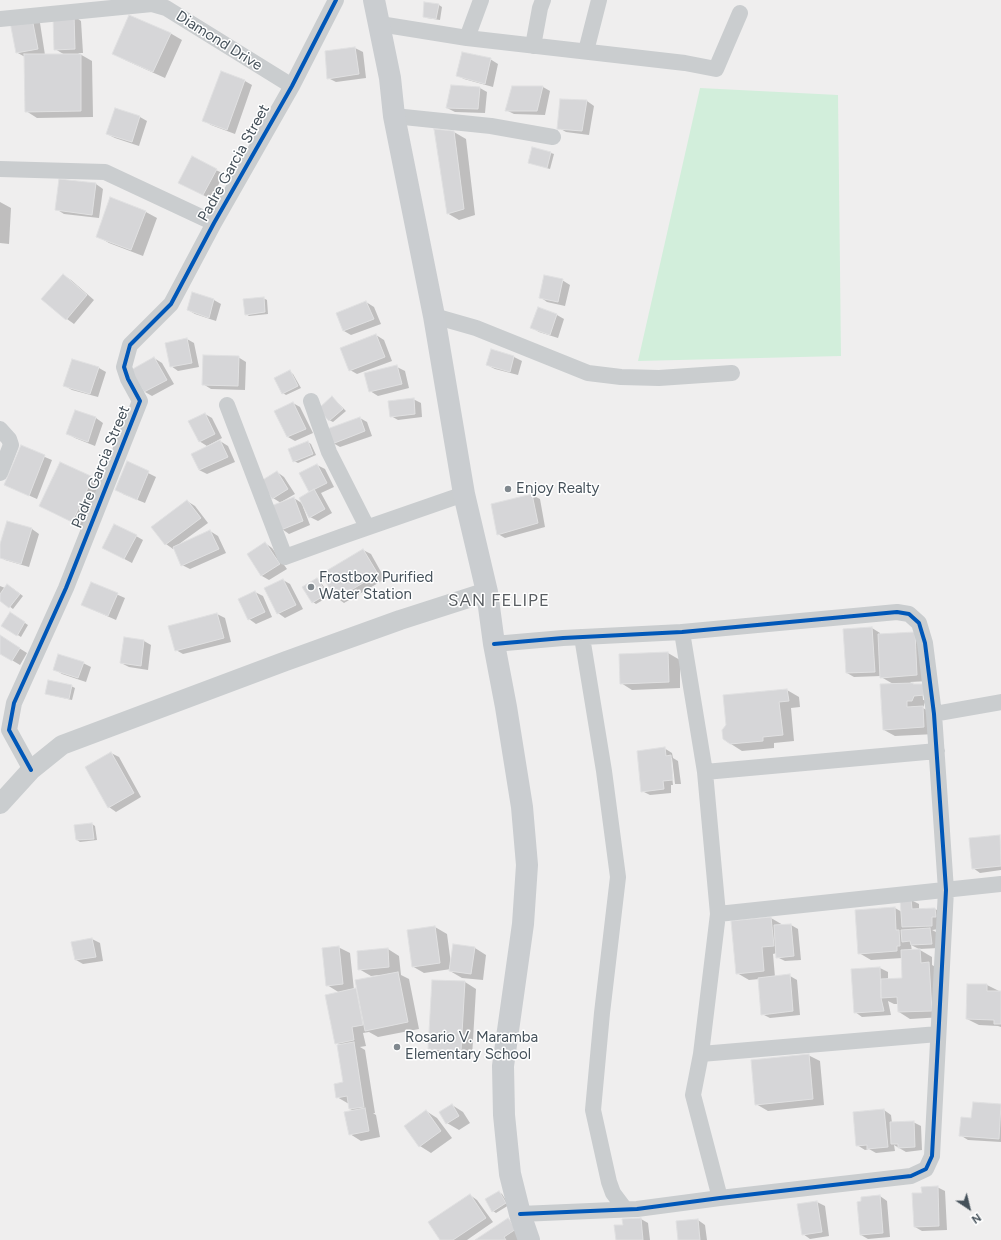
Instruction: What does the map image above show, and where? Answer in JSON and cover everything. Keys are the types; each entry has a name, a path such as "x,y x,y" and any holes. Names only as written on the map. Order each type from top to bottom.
{"main road":[{"path":"374,0 390,78 394,116 434,316 464,494 487,592 494,644 522,807 526,865 523,924 503,1066 507,1155 520,1214 529,1240"}],"street":[{"name":"Padre Garcia Street","path":"31,770 9,730 14,703 66,588 140,401 128,379 124,367 130,345 171,304 214,223 292,86 336,0"},
{"path":"467,38 481,0"},
{"path":"533,46 540,8 543,0"},
{"path":"586,51 599,0"},
{"name":"Diamond Drive","path":"0,19 152,4 166,8 292,86"},
{"path":"380,24 467,38 685,62 716,69 740,13"},
{"path":"394,116 491,126 553,137"},
{"path":"0,169 105,172 214,223"},
{"path":"434,316 476,328 588,373 622,377 659,378 732,374"},
{"path":"311,401 329,452 367,527"},
{"path":"227,405 285,557 464,494"},
{"path":"0,430 9,438 11,446 0,473"},
{"path":"0,804 31,770 62,745 286,661 400,620 487,592"},
{"path":"494,644 582,637 682,632 896,612 909,614 919,623 925,643 934,714 946,890 932,1156 926,1169 911,1176 637,1209 520,1214"},
{"path":"682,632 705,772 718,914 702,1054 693,1095 720,1198"},
{"path":"582,637 604,771 618,876 593,1110 609,1182 614,1193 625,1209"},
{"path":"934,714 1001,702"},
{"path":"705,772 937,751"},
{"path":"718,914 1001,884"},
{"path":"702,1054 938,1034"}],"green space":[{"path":"700,88 838,95 841,356 638,361"}],"building":[{"path":"424,2 439,4 436,19 423,17"},
{"path":"74,15 75,49 54,50 53,16"},
{"path":"129,15 171,33 153,72 112,54"},
{"path":"32,18 38,49 16,53 10,22"},
{"path":"355,47 359,74 327,79 325,51"},
{"path":"462,52 491,58 485,84 456,76"},
{"path":"24,54 81,54 81,111 25,112"},
{"path":"221,71 245,80 227,130 202,121"},
{"path":"451,85 480,87 478,109 446,108"},
{"path":"512,86 543,86 537,111 505,111"},
{"path":"560,99 587,100 582,131 557,129"},
{"path":"115,108 140,116 132,142 106,134"},
{"path":"434,129 454,131 464,209 447,214"},
{"path":"532,147 551,152 547,168 528,163"},
{"path":"192,156 217,169 203,195 178,183"},
{"path":"59,179 96,183 92,215 55,210"},
{"path":"110,197 146,211 131,250 96,237"},
{"path":"63,274 87,295 66,320 41,299"},
{"path":"544,275 563,279 558,302 539,298"},
{"path":"192,292 214,299 209,318 187,310"},
{"path":"264,297 265,312 245,315 243,299"},
{"path":"366,301 374,319 343,331 336,313"},
{"path":"538,307 557,314 550,335 530,328"},
{"path":"376,334 385,357 349,371 340,348"},
{"path":"187,338 192,363 170,367 165,343"},
{"path":"491,349 514,356 510,372 486,365"},
{"path":"203,355 239,356 238,386 202,385"},
{"path":"154,357 167,380 144,392 131,370"},
{"path":"72,359 99,367 90,394 63,386"},
{"path":"397,365 402,384 369,392 364,373"},
{"path":"290,370 298,386 282,394 274,378"},
{"path":"332,396 343,409 329,421 318,409"},
{"path":"414,398 415,414 390,417 388,401"},
{"path":"293,402 306,429 287,437 274,411"},
{"path":"75,410 96,417 88,442 66,434"},
{"path":"205,413 215,434 199,442 188,421"},
{"path":"360,417 365,431 332,444 327,429"},
{"path":"220,440 228,457 199,470 191,454"},
{"path":"308,441 313,454 293,462 288,449"},
{"path":"21,445 45,455 29,496 4,485"},
{"path":"127,461 149,471 137,500 115,490"},
{"path":"60,462 93,477 72,522 39,506"},
{"path":"317,464 327,483 309,492 299,473"},
{"path":"277,471 288,489 272,499 261,481"},
{"path":"314,489 325,509 309,518 299,498"},
{"path":"532,494 538,523 497,535 491,504"},
{"path":"294,497 303,521 281,530 271,506"},
{"path":"187,500 201,518 165,545 151,527"},
{"path":"7,521 32,528 21,564 0,558 0,544"},
{"path":"114,524 137,535 124,559 102,548"},
{"path":"210,530 219,549 181,566 173,547"},
{"path":"265,542 280,564 261,576 247,554"},
{"path":"363,549 378,574 336,599 321,574"},
{"path":"317,578 327,594 312,603 302,587"},
{"path":"283,579 296,605 277,614 264,588"},
{"path":"91,582 118,593 108,616 81,605"},
{"path":"7,584 20,594 9,608 0,601 0,594"},
{"path":"255,591 265,612 248,620 238,599"},
{"path":"10,612 25,622 17,636 1,626"},
{"path":"217,613 224,638 175,651 168,626"},
{"path":"872,627 875,672 846,673 843,629"},
{"path":"915,632 917,675 880,678 878,634"},
{"path":"0,635 20,648 12,661 0,654"},
{"path":"124,637 144,640 141,666 120,663"},
{"path":"668,652 669,682 620,684 619,654"},
{"path":"58,654 84,662 78,678 53,670"},
{"path":"48,680 72,685 69,699 45,694"},
{"path":"880,684 923,684 924,695 914,696 912,701 907,701 907,707 923,706 924,727 883,730"},
{"path":"787,689 789,701 779,702 783,735 763,737 763,741 730,744 723,739 722,730 726,725 723,695"},
{"path":"665,747 666,756 671,755 673,780 663,781 664,789 641,792 637,751"},
{"path":"111,752 134,793 108,808 85,767"},
{"path":"92,823 94,839 76,840 74,825"},
{"path":"1000,835 1001,866 972,869 969,838"},
{"path":"900,899 911,899 912,909 935,908 936,917 932,917 932,926 902,927"},
{"path":"895,907 896,930 899,930 900,946 897,946 897,951 858,954 855,910"},
{"path":"771,917 774,946 762,947 764,971 736,974 731,921"},
{"path":"791,924 794,956 776,958 774,925"},
{"path":"435,926 440,963 412,967 407,930"},
{"path":"930,928 932,944 911,945 910,941 902,942 901,930"},
{"path":"92,938 96,957 75,960 71,942"},
{"path":"453,944 475,947 471,974 449,971"},
{"path":"339,946 343,984 326,986 322,948"},
{"path":"388,948 389,967 358,970 357,951"},
{"path":"920,949 921,963 929,962 932,1011 898,1012 897,997 881,998 881,979 902,978 901,950"},
{"path":"880,967 881,998 884,1011 854,1013 851,969"},
{"path":"398,972 408,1022 365,1031 355,980"},
{"path":"790,974 793,1011 761,1015 758,978"},
{"path":"432,980 465,981 461,1051 428,1049"},
{"path":"967,984 987,984 987,991 1001,991 1001,1024 994,1024 994,1020 966,1019"},
{"path":"356,988 363,1025 352,1027 354,1040 335,1044 325,995"},
{"path":"354,1042 364,1107 349,1109 347,1096 336,1098 334,1084 343,1082 337,1045"},
{"path":"809,1054 813,1099 755,1105 751,1060"},
{"path":"973,1102 1001,1104 999,1139 959,1136 961,1117 971,1118"},
{"path":"452,1104 459,1116 446,1124 439,1112"},
{"path":"365,1108 369,1131 349,1135 344,1112"},
{"path":"884,1109 888,1147 867,1149 867,1145 856,1146 853,1112"},
{"path":"426,1110 441,1131 419,1147 404,1126"},
{"path":"914,1121 915,1147 898,1148 898,1144 891,1144 890,1122"},
{"path":"938,1186 939,1226 914,1227 912,1193 922,1193 921,1187"},
{"path":"499,1191 506,1203 492,1212 485,1199"},
{"path":"470,1194 486,1218 453,1240 440,1240 428,1222"},
{"path":"880,1195 883,1233 860,1235 857,1202 861,1201 861,1197"},
{"path":"817,1201 822,1232 802,1235 797,1204"},
{"path":"508,1218 516,1229 504,1237 506,1240 475,1240"},
{"path":"641,1218 643,1240 616,1240 614,1225 623,1225 622,1219"},
{"path":"698,1219 700,1240 678,1240 676,1221"}],"cycle path":[{"path":"31,770 9,730 14,703 66,588 140,401 128,379 124,367 130,345 171,304 214,223 292,86 336,0"},
{"path":"494,644 563,638 682,632 897,612 909,614 919,623 925,643 934,714 946,890 932,1156 926,1169 911,1176 637,1209 520,1214"}],"place":[{"name":"Enjoy Realty","path":"508,489"},
{"name":"Frostbox Purified Water Station","path":"311,587"},
{"name":"Rosario V. Maramba Elementary School","path":"397,1047"}],"district":[{"name":"SAN FELIPE","path":"499,601"}]}
